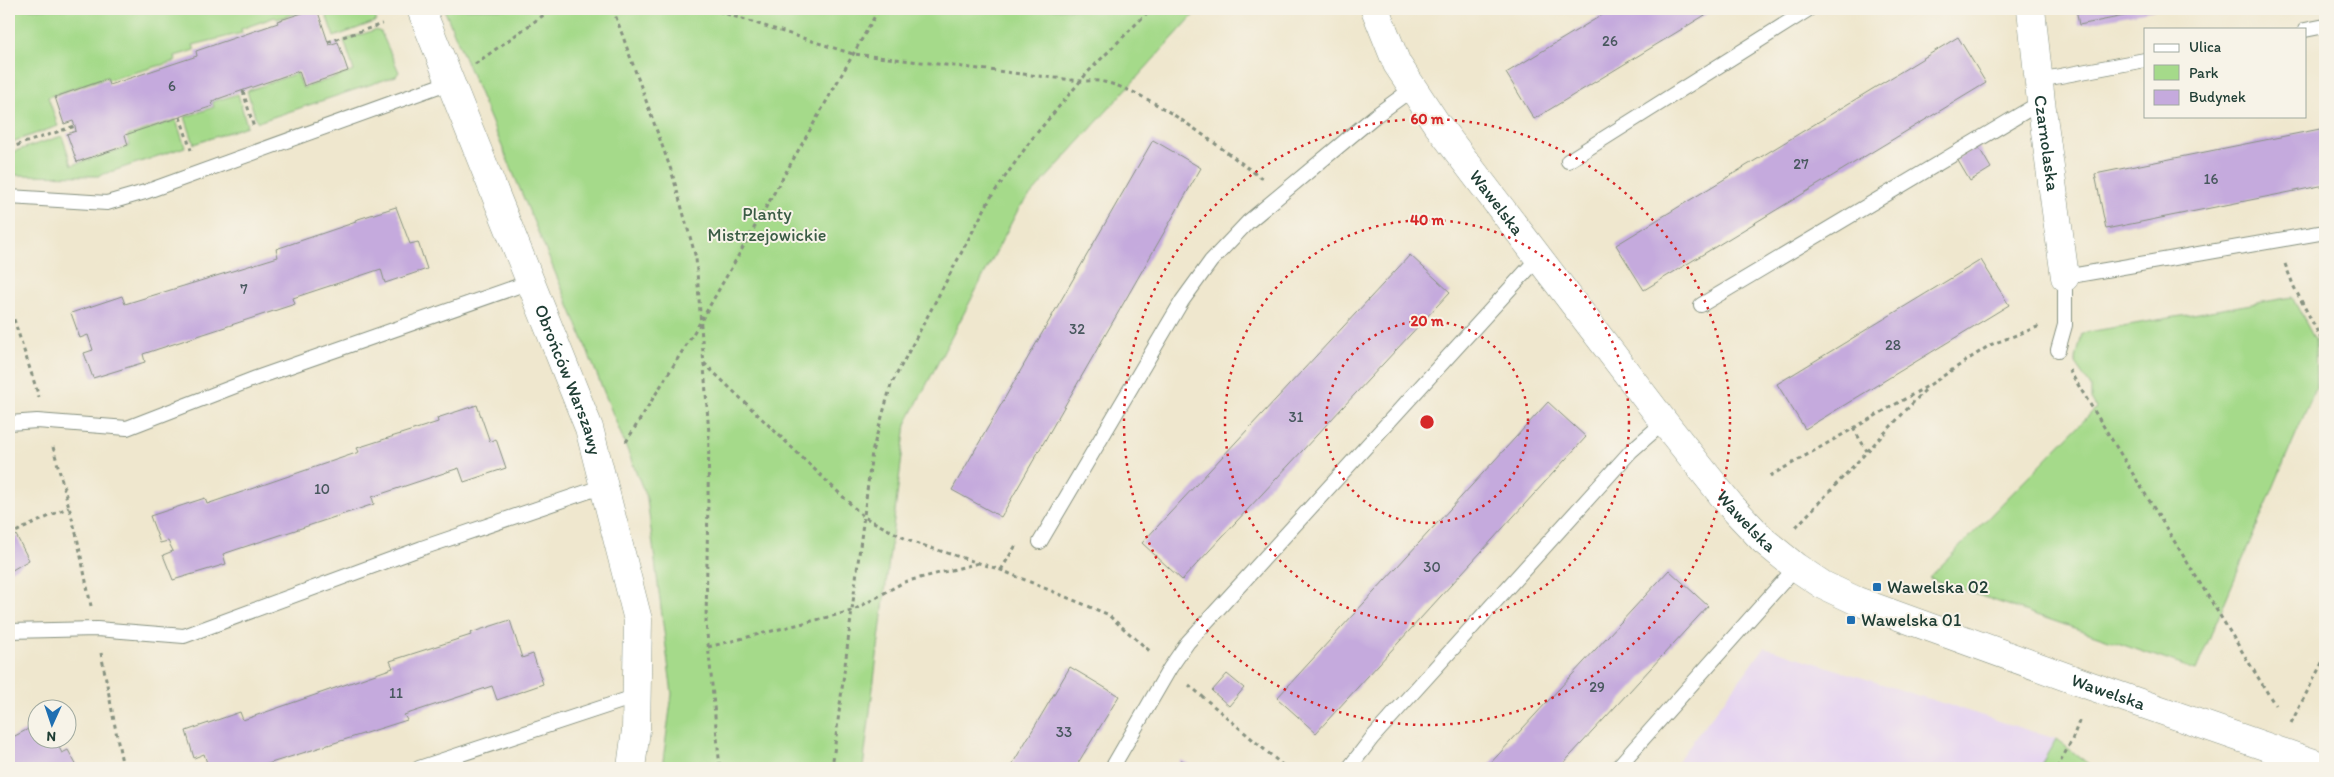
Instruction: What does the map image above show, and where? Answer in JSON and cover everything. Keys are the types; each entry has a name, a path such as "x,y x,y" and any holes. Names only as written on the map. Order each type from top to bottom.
{"street":[{"name":"Obrońców Warszawy","path":"421,9 589,428 638,620 636,730 631,768"},
{"name":"Wawelska","path":"1375,9 1397,64 1412,89 1539,258 1664,422 1731,506 1764,541 1796,568 1823,585 1857,601 2090,686 2325,767"},
{"name":"Czarnolaska","path":"2031,9 2065,277"}],"lane":[{"path":"1568,161 1809,9"},
{"path":"2306,30 2325,26"},
{"path":"1701,305 2040,91 2144,60"},
{"path":"9,197 107,203 163,185 450,82"},
{"path":"1040,542 1182,301 1211,261 1248,222 1375,116 1412,89"},
{"path":"2058,350 2065,325 2065,277 2325,232"},
{"path":"1112,768 1170,668 1188,642 1539,258"},
{"path":"9,423 46,422 128,428 256,378 530,282"},
{"path":"1349,768 1372,738 1631,451 1664,422"},
{"path":"9,631 97,629 184,636 431,545 604,486"},
{"path":"1617,768 1796,568"},
{"path":"419,768 636,696"}],"path":[{"path":"450,82 552,9"},
{"path":"613,9 672,173 696,258 709,434 706,623 720,768"},
{"path":"711,9 853,54 1081,81 1103,81 1137,94 1188,124 1270,184"},
{"path":"604,486 627,440 701,321 879,9"},
{"path":"832,768 872,452 891,385 992,197 1031,140 1081,81 1151,9"},
{"path":"328,42 382,24"},
{"path":"243,91 254,130"},
{"path":"180,117 192,150"},
{"path":"9,148 75,126"},
{"path":"2276,241 2294,287 2325,346"},
{"path":"9,304 46,422 69,507 97,629 123,768"},
{"path":"1770,476 1931,384 1990,344 2048,322"},
{"path":"704,362 864,518 912,542 980,563 1107,614 1286,768"},
{"path":"2073,376 2275,705"},
{"path":"1794,529 1931,384"},
{"path":"1853,428 1867,451"},
{"path":"9,535 69,507"},
{"path":"708,648 852,611 904,582 980,563"},
{"path":"2278,750 2325,657"},
{"path":"2057,768 2072,740 2080,719"}],"shaded area":[{"path":"1765,647 2056,739 2039,768 1672,768"}],"green space":[{"path":"9,9 312,9 277,19 275,17 241,29 242,33 193,45 195,50 175,56 176,61 108,80 107,77 48,97 58,126 9,143"},
{"path":"324,9 371,9 377,21 334,37"},
{"name":"Planty Mistrzejowickie","path":"444,9 1199,9 1019,208 906,424 863,768 662,768 672,694 647,499 573,315"},
{"path":"375,30 381,32 399,72 396,76 258,122 247,91 297,73 303,88 354,71 344,40"},
{"path":"238,94 247,126 194,144 185,117 214,107 212,102"},
{"path":"176,120 185,147 98,176 9,175 9,153 62,136 72,165 130,146 127,136"},
{"path":"2292,297 2315,340 2316,387 2196,670 1929,578 2096,408 2091,399 2091,387 2075,364 2082,333"},
{"path":"2056,739 2094,768 2039,768"}],"building":[{"path":"317,9 329,45 338,42 348,71 304,86 299,71 212,101 213,106 125,135 128,145 77,162 67,134 76,131 75,126 73,121 64,124 55,97 107,79 109,85 197,56 196,51"},
{"path":"1612,9 1715,9 1534,119 1506,73"},
{"path":"2076,9 2154,9 2154,10 2079,25"},
{"path":"1958,37 1986,83 1644,290 1616,245"},
{"path":"2325,128 2325,185 2106,229 2095,174"},
{"path":"1153,140 1201,168 1001,517 952,490"},
{"path":"1978,146 1991,168 1970,181 1957,159"},
{"path":"396,207 410,244 418,242 427,269 385,283 381,269 293,298 295,304 143,354 145,362 93,378 84,353 93,350 88,335 80,338 71,313 122,296 125,304 278,257 276,249"},
{"path":"1410,255 1450,292 1182,580 1142,543"},
{"path":"1981,260 2009,305 1805,429 1777,384"},
{"path":"1548,402 1586,437 1316,733 1277,698"},
{"path":"477,405 490,442 496,439 506,468 464,482 459,468 372,497 374,504 223,554 226,564 173,580 163,555 173,551 168,541 160,543 150,516 205,498 207,504 359,452 357,448 438,422 437,418"},
{"path":"16,535 29,560 9,572 9,536 10,538"},
{"path":"1669,570 1708,606 1559,768 1486,768"},
{"path":"510,620 522,658 533,654 543,684 497,700 492,686 404,715 407,720 255,768 195,768 207,763 204,754 194,758 186,731 240,712 243,720 393,668 390,661 471,635 470,633"},
{"path":"1070,667 1119,696 1075,768 1010,768"},
{"path":"1227,674 1244,688 1229,706 1212,691"},
{"path":"28,729 28,750 60,750 62,753 68,750 78,768 9,768 9,739"},
{"path":"1181,760 1196,768 1176,768"}],"place":[{"name":"Wawelska 02","path":"1877,587"},
{"name":"Wawelska 01","path":"1851,620"}]}
